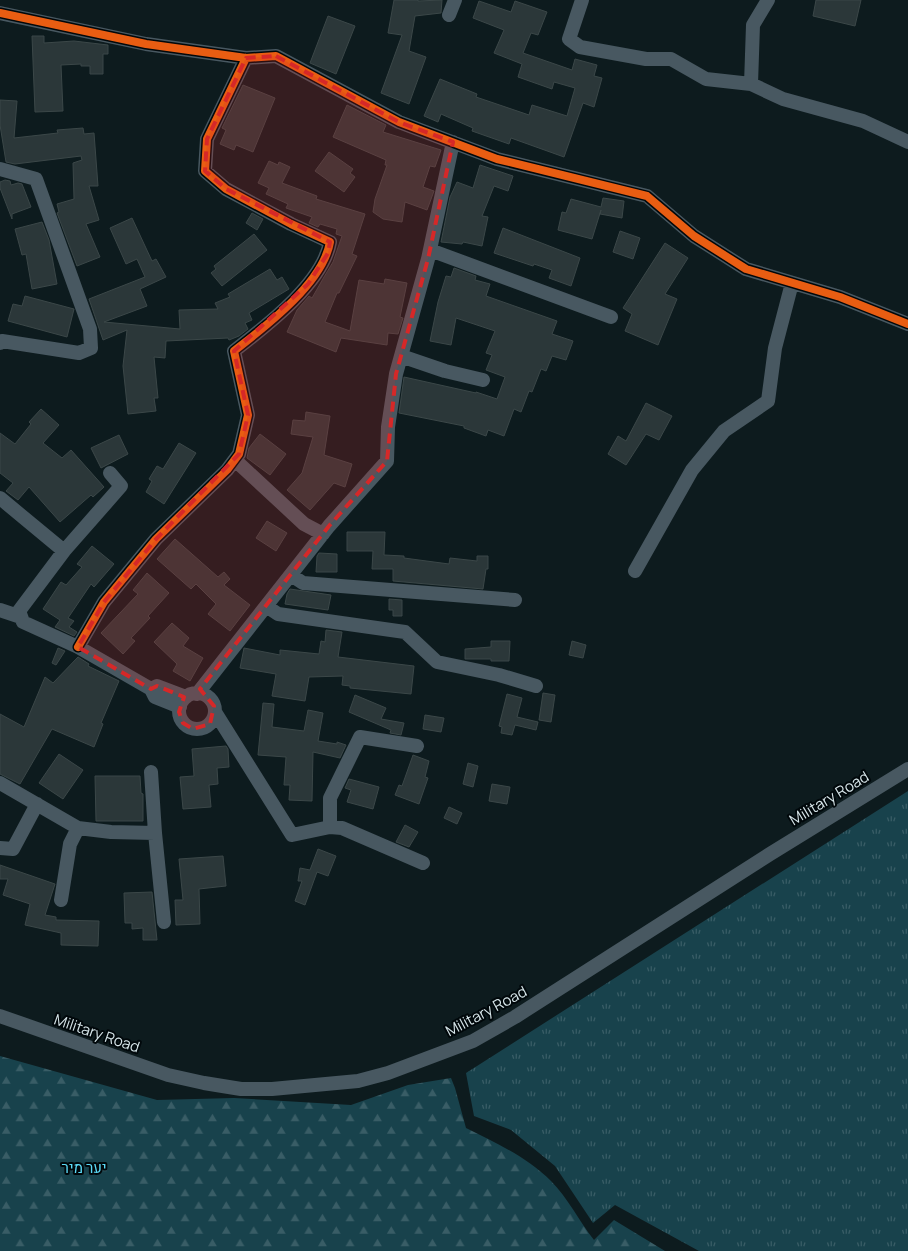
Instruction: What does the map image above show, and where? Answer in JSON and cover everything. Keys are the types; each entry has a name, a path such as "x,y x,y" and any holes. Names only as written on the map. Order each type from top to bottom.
{"street":[{"path":"449,15 455,0"},
{"path":"582,0 569,39 580,47 646,59 671,58 706,79 751,84 783,99 863,122 908,142"},
{"path":"751,84 752,25 768,0"},
{"path":"0,12 146,44 246,58 276,56 399,122 497,159 647,196 694,236 746,269 840,297 908,324"},
{"path":"78,647 104,602 156,539 227,470 239,454 248,415 234,351 270,323 308,284 328,253 330,242 291,224 226,189 205,171 207,139 246,58"},
{"path":"222,660 213,687 214,718 205,727 193,729 183,723 179,712 188,699 222,660 323,534 387,461 388,427 396,374 430,250 453,142"},
{"path":"0,168 36,180 90,329 91,348 79,353 2,341 0,344"},
{"path":"430,250 611,317"},
{"path":"635,571 692,470 724,431 768,401 775,348 792,282"},
{"path":"401,356 445,371 483,380"},
{"path":"235,460 304,524 323,534"},
{"path":"110,474 121,486 64,552 19,611 24,622 78,647 151,689 155,697 188,699 207,697 292,835 330,827 342,828 423,863"},
{"path":"0,498 64,552"},
{"path":"291,575 303,583 514,600"},
{"path":"266,606 278,614 405,632 437,662 499,675 536,686"},
{"path":"0,610 22,617"},
{"path":"330,827 330,798 360,737 417,746"},
{"name":"Military Road","path":"0,1016 168,1075 213,1085 241,1089 281,1089 358,1081 388,1073 473,1041 516,1017 770,854 908,769"},
{"path":"152,772 155,833 164,922"},
{"path":"0,783 78,828 111,832 155,833"},
{"path":"0,848 13,849 37,804"},
{"path":"61,900 70,844 78,828"}],"highlighted area":[{"path":"276,56 399,122 453,142 428,259 396,374 387,461 329,526 200,689 214,706 210,724 193,729 183,723 179,712 184,697 157,686 151,689 78,647 104,602 156,539 239,454 248,415 234,351 308,284 328,253 330,242 226,189 205,171 207,139 246,58"}],"green space":[{"path":"908,791 908,1251 699,1251 615,1205 593,1223 555,1166 511,1130 474,1116 466,1073"},
{"name":"יער מיר","path":"0,1056 157,1100 234,1098 351,1105 408,1085 451,1078 466,1128 511,1151 542,1172 563,1195 594,1240 614,1220 665,1251 0,1251"}],"building":[{"path":"394,0 442,0 441,13 415,16 409,51 426,57 409,104 381,93 402,35 388,33"},
{"path":"816,0 861,0 855,26 813,16"},
{"path":"479,1 511,12 515,1 547,12 538,35 531,33 523,53 572,70 575,59 597,65 594,76 602,78 594,107 583,103 564,157 511,138 509,144 472,131 473,128 441,114 438,122 424,116 440,79 477,94 476,97 529,115 532,105 567,116 575,88 554,82 552,89 518,77 522,64 494,53 504,30 473,18"},
{"path":"328,16 355,26 336,74 310,63"},
{"path":"32,36 44,36 44,43 74,41 108,45 108,54 103,54 103,74 90,74 90,66 81,66 81,64 61,65 63,111 35,112"},
{"path":"243,85 275,98 253,152 236,145 234,150 220,144 226,130 222,128"},
{"path":"0,100 17,101 14,138 58,133 57,130 83,128 84,134 94,133 98,186 89,186 99,220 86,224 100,257 77,266 57,213 59,212 57,204 74,199 73,163 82,160 81,156 15,164 6,162 0,125"},
{"path":"347,105 386,125 383,132 441,150 435,167 430,166 423,187 434,191 427,210 405,202 402,222 383,219 373,212 375,199 387,165 385,165 386,160 333,137"},
{"path":"329,152 353,169 350,173 355,177 344,192 315,171"},
{"path":"269,161 278,165 279,162 290,167 282,183 317,196 316,199 365,214 352,254 357,256 339,293 337,293 325,322 350,331 359,280 384,284 385,279 407,283 400,317 403,318 398,334 388,333 387,345 341,338 336,352 287,332 297,310 309,296 312,298 333,262 342,236 336,234 337,229 320,224 318,227 309,223 312,217 286,208 288,204 266,194 269,188 258,183"},
{"path":"480,165 513,176 508,191 494,186 482,216 488,217 482,246 463,242 462,244 441,242 450,197 457,182 473,188"},
{"path":"10,181 11,185 22,184 31,207 12,214 12,219 0,188 0,182"},
{"path":"603,198 624,201 622,218 600,214 601,210 592,239 558,230 562,212 566,213 571,199 601,207"},
{"path":"252,213 263,219 257,230 246,223"},
{"path":"132,218 152,261 156,259 166,277 140,289 147,306 104,322 180,329 179,310 218,309 215,303 230,297 228,294 270,269 277,280 282,277 289,289 249,313 252,320 245,323 248,329 239,336 229,340 228,338 166,341 165,358 154,357 158,398 154,398 156,411 128,414 123,366 127,330 103,340 89,299 145,277 137,259 126,264 110,228"},
{"path":"42,222 49,240 57,284 32,289 26,254 22,255 15,229"},
{"path":"503,228 580,258 571,286 549,278 552,270 534,264 533,266 494,253"},
{"path":"620,231 640,238 633,259 613,252"},
{"path":"254,234 267,250 222,286 211,273 216,269 214,266"},
{"path":"665,243 688,258 665,294 677,299 658,345 625,331 632,314 623,308"},
{"path":"454,268 476,276 475,280 490,284 486,296 557,321 552,334 573,341 566,360 552,356 546,371 541,369 532,392 529,391 521,412 514,409 504,436 488,430 486,436 464,428 464,426 399,413 404,377 476,392 497,399 505,377 486,370 492,355 486,353 495,331 456,318 451,345 430,341 438,302 446,276 451,277"},
{"path":"25,296 74,309 67,337 8,321 13,304 22,306"},
{"path":"646,403 672,416 659,440 646,434 626,465 608,454 618,436 626,441"},
{"path":"41,409 59,425 43,443 62,458 71,450 104,487 93,497 91,495 60,522 29,487 18,500 6,491 13,483 0,473 0,433 15,444 31,424 29,422"},
{"path":"306,412 330,416 324,455 352,464 345,487 334,483 310,510 287,490 302,473 313,437 291,434 293,420 305,421"},
{"path":"260,434 286,454 270,475 247,458 249,448"},
{"path":"119,435 128,454 101,468 91,448"},
{"path":"179,443 196,453 164,504 146,492 152,481 149,479 157,466 163,469"},
{"path":"267,521 287,533 276,551 256,538"},
{"path":"347,532 385,532 384,555 404,556 404,558 449,564 450,558 477,561 477,556 488,556 488,569 486,569 483,589 393,581 393,569 372,569 373,551 347,551"},
{"path":"175,539 218,577 224,572 230,579 224,585 250,605 230,631 208,614 216,604 196,584 191,589 157,559"},
{"path":"92,546 114,564 94,587 91,584 68,618 74,621 69,627 77,632 74,636 55,627 60,620 43,609 61,582 66,585 82,567 77,564"},
{"path":"319,553 337,554 337,572 316,572 317,556"},
{"path":"147,573 169,593 148,616 150,618 131,638 135,641 123,654 101,633 138,594 133,590"},
{"path":"290,589 331,595 328,610 285,604"},
{"path":"389,599 402,600 402,616 393,616 393,610 389,610"},
{"path":"172,623 189,638 183,646 203,658 190,681 173,671 177,664 154,642"},
{"path":"326,630 342,632 338,657 414,666 411,694 350,688 350,686 342,685 343,676 309,677 305,701 272,696 276,674 240,668 244,648 280,655 280,650 319,654 321,641 325,642"},
{"path":"491,641 510,641 509,661 465,659 465,649 491,647"},
{"path":"572,641 586,645 583,658 569,655"},
{"path":"58,648 65,651 56,665 52,663"},
{"path":"78,657 89,664 88,666 119,681 101,723 103,724 94,747 52,729 20,784 0,774 0,714 24,727 45,677 53,683"},
{"path":"543,693 555,695 551,722 539,720"},
{"path":"507,694 522,698 517,717 538,722 536,730 515,725 512,735 501,733 502,727 499,726"},
{"path":"355,695 386,708 381,719 404,723 401,735 390,733 391,730 349,712"},
{"path":"263,703 274,704 272,727 304,731 308,710 323,713 318,741 337,744 337,742 346,745 340,758 313,752 312,801 289,800 290,785 284,785 286,757 258,755"},
{"path":"425,715 444,718 441,732 423,729"},
{"path":"226,746 228,749 229,767 217,768 218,784 209,785 211,807 183,809 180,777 194,776 192,749"},
{"path":"59,754 83,770 63,799 39,783"},
{"path":"413,755 429,761 425,777 428,778 419,804 395,795 399,785 402,786"},
{"path":"468,763 478,766 473,787 463,784"},
{"path":"95,776 140,776 141,793 143,794 143,821 96,821"},
{"path":"349,779 379,787 373,809 347,802 351,790 345,788"},
{"path":"492,784 510,787 507,804 489,801"},
{"path":"449,807 462,813 457,824 444,818"},
{"path":"405,825 418,832 409,847 396,842"},
{"path":"318,849 336,856 328,876 317,872 305,905 295,901 302,881 298,881 300,868 310,870"},
{"path":"223,856 226,886 199,889 200,924 176,925 175,900 183,900 179,859"},
{"path":"0,865 55,884 45,915 56,917 56,920 99,921 98,946 61,945 61,933 25,925 30,904 3,895 8,879 0,879"},
{"path":"152,892 157,940 143,940 143,928 132,929 132,923 125,923 124,893"}],"cycle path":[{"path":"0,13 146,44 246,58 276,56 399,122 497,159 647,196 694,236 746,269 840,297 908,324"},
{"path":"78,647 104,602 156,539 227,470 239,454 248,415 234,351 277,316 305,288 317,273 330,242 291,224 226,189 205,171 207,139 246,58"}]}
